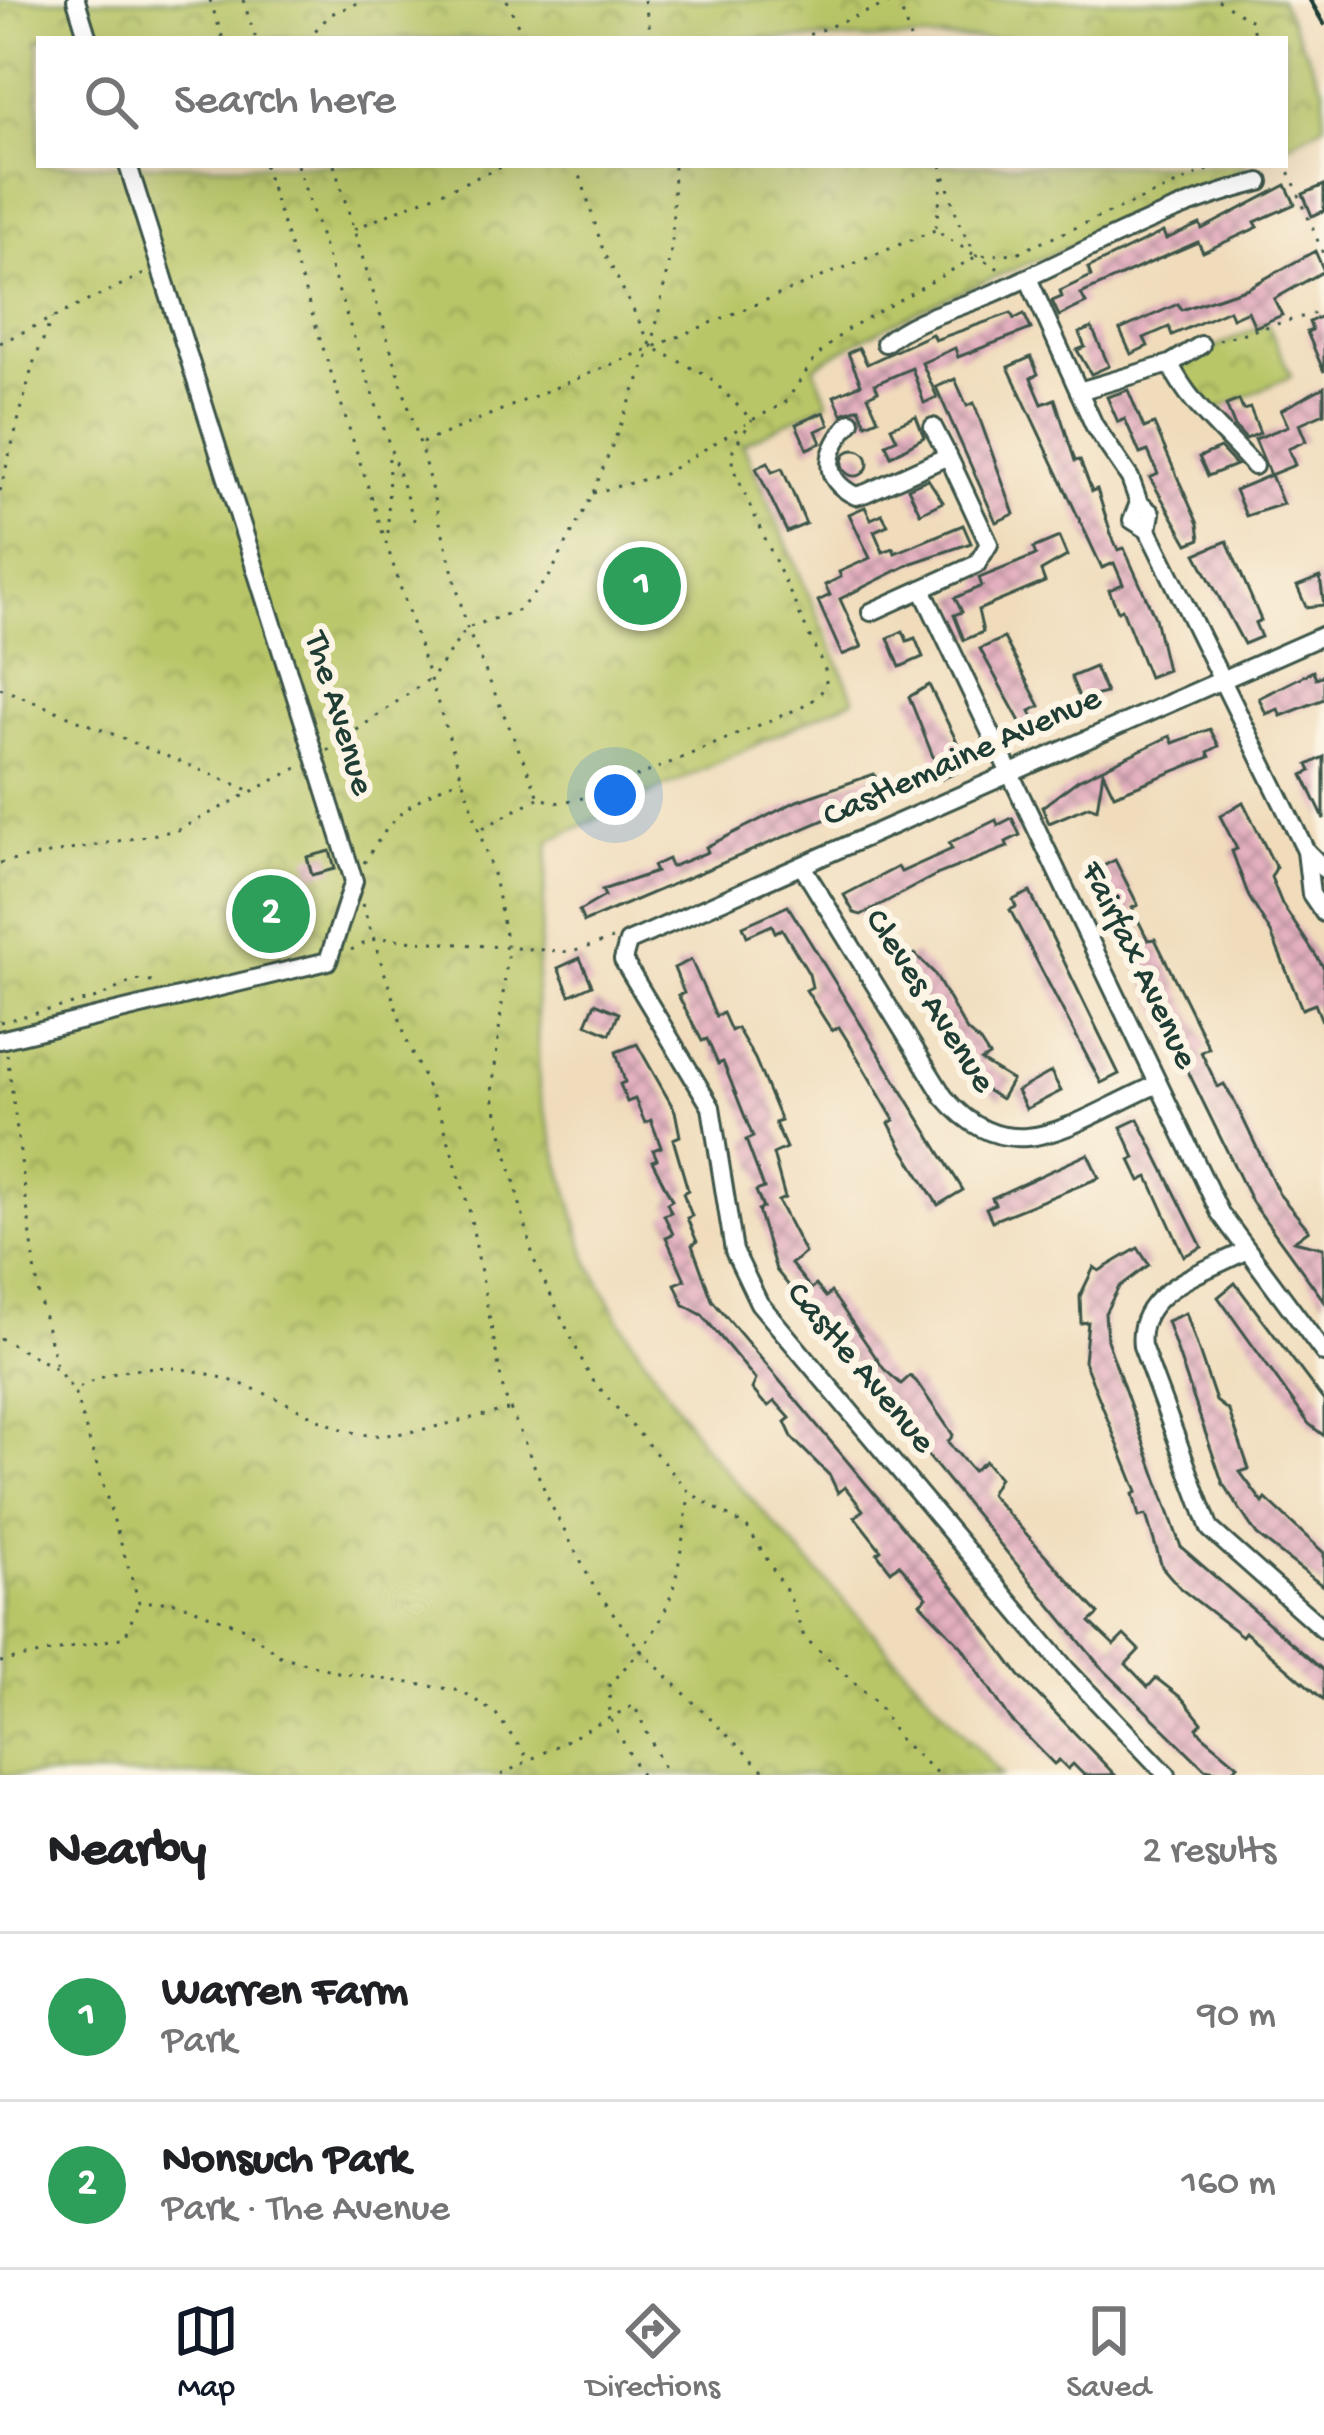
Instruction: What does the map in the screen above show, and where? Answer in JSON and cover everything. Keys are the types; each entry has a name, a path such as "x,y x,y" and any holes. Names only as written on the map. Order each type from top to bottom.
{"street":[{"path":"76,0 87,36"},
{"name":"The Avenue","path":"129,168 354,881"},
{"path":"885,343 904,326 1028,278 1198,200 1260,182"},
{"path":"1028,278 1079,391 1138,503 1132,520 1148,530 1306,850 1324,869"},
{"path":"1079,391 1170,364 1201,345"},
{"path":"1170,364 1196,409 1213,419 1254,466"},
{"path":"850,422 835,440 828,460 831,479 856,496 948,456"},
{"path":"871,612 977,564 988,551 934,427"},
{"name":"Fairfax Avenue","path":"922,589 1220,1213 1324,1353"},
{"name":"Castlemaine Avenue","path":"628,942 1324,635"},
{"path":"1306,850 1310,894 1324,913"},
{"name":"Cleves Avenue","path":"802,866 944,1097 975,1128 992,1137 1025,1141 1156,1085"},
{"path":"2,1034 328,961 354,881"},
{"name":"Castle Avenue","path":"628,942 625,968 711,1107 740,1272 1066,1669 1167,1775"},
{"path":"1245,1251 1156,1299 1144,1321 1142,1346 1210,1529 1324,1630"}],"path":[{"path":"211,0 222,36"},
{"path":"243,0 255,36"},
{"path":"310,36 332,14 365,0"},
{"path":"507,0 523,36"},
{"path":"644,0 651,36"},
{"path":"806,36 898,0 909,36"},
{"path":"1218,0 1252,21 1254,36"},
{"path":"266,168 482,828 508,950 492,1093 534,1260 590,1378 690,1493 747,1527 789,1595 804,1637 878,1704 898,1738 939,1775"},
{"path":"298,168 417,529"},
{"path":"335,168 420,444 467,628 539,797"},
{"path":"354,230 499,168"},
{"path":"578,168 603,250 652,347 710,377 752,420"},
{"path":"0,863 178,830 317,758 432,677 467,628 500,620 534,597 593,493 652,347 673,245 674,168"},
{"path":"941,168 960,226 977,256"},
{"path":"593,493 664,474 784,403 816,357 846,330 977,256 1017,253 1213,168"},
{"path":"1288,168 1324,256"},
{"path":"935,230 944,175"},
{"path":"420,444 935,230"},
{"path":"935,230 1007,274 1028,278"},
{"path":"0,343 160,267"},
{"path":"1201,345 1320,312 1324,306"},
{"path":"0,491 33,364 52,318"},
{"path":"482,828 539,797 555,802 590,796 821,696 826,672 732,466 733,449 752,420"},
{"path":"387,541 390,447"},
{"path":"0,688 254,792"},
{"path":"465,777 413,800 392,816 354,881 469,1208 511,1409 594,1587 642,1652 768,1775"},
{"path":"328,961 375,938 572,952 611,939 628,942"},
{"path":"139,1602 130,1588 74,1391 57,1369 39,1298 2,1034 135,980 158,982 169,1000"},
{"path":"0,1338 57,1369"},
{"path":"74,1391 115,1370 182,1369 249,1385 336,1426 372,1435 511,1409"},
{"path":"641,1775 610,1718 609,1684 642,1652 673,1602 690,1493"},
{"path":"0,1662 125,1637 139,1602"},
{"path":"139,1602 177,1602 244,1628 280,1656 338,1672 462,1691 496,1714 530,1760"},
{"path":"501,1775 634,1705 667,1775"}],"green space":[{"path":"0,0 1280,0 1324,88 1324,125 1288,144 1288,36 36,36 36,168 1243,168 1141,217 920,310 814,367 828,402 743,444 854,699 549,841 536,988 539,1091 588,1261 621,1323 705,1448 1002,1775 0,1775"},
{"path":"1267,323 1291,376 1211,412 1182,372 1183,363"}],"building":[{"path":"1286,185 1295,204 1255,222 1258,227 1203,252 1198,242 1152,262 1081,294 1086,303 1059,316 1052,301 1062,297 1060,291 1091,276 1088,268 1163,232 1166,239 1200,224 1202,229"},
{"path":"1324,185 1324,211 1312,216 1303,194"},
{"path":"1315,251 1324,271 1274,299 1282,315 1255,327 1248,311 1232,318 1229,310 1172,335 1169,327 1144,338 1148,346 1131,354 1120,330 1178,304 1181,310 1248,288"},
{"path":"1011,313 1014,319 1024,314 1031,329 958,357 955,348 922,363 937,397 924,403 912,368 875,384 878,391 868,396 878,419 866,424 859,408 842,414 834,396 861,384 848,353 859,348 867,364 932,334 935,340"},
{"path":"1324,315 1324,372 1307,332 1312,330 1309,322"},
{"path":"1092,328 1109,366 1091,374 1077,350 1085,347 1079,333"},
{"path":"1031,357 1038,374 1031,378 1042,404 1055,399 1075,461 1080,460 1092,491 1097,489 1118,550 1124,548 1155,618 1167,670 1149,677 1122,609 1118,611 1109,590 1123,584 1114,563 1102,568 1008,367"},
{"path":"955,379 967,406 974,403 1014,514 996,522 936,387"},
{"path":"1324,387 1324,413 1299,424 1306,441 1288,449 1295,465 1270,475 1255,439 1288,426 1281,410"},
{"path":"1128,390 1144,428 1154,424 1198,524 1200,539 1188,544 1150,478 1158,474 1148,451 1140,454 1125,419 1118,422 1107,397"},
{"path":"1239,400 1243,410 1250,408 1260,433 1246,439 1226,405"},
{"path":"824,412 829,425 816,431 821,443 807,449 796,424"},
{"path":"916,416 924,437 891,456 886,444 897,439 891,427"},
{"path":"1220,448 1236,465 1208,476 1199,457"},
{"path":"855,450 868,463 855,476 842,463"},
{"path":"768,462 772,472 782,468 806,524 787,532 756,468"},
{"path":"1271,475 1283,504 1246,516 1235,490"},
{"path":"928,479 943,502 920,513 908,488"},
{"path":"865,507 871,519 882,514 888,525 874,531 883,552 893,548 895,553 963,525 971,543 912,563 840,599 862,647 842,655 818,601 830,595 825,585 841,577 839,572 870,558 849,514"},
{"path":"1059,537 1067,556 1041,571 1045,582 978,610 983,632 964,640 954,615 962,612 955,598 982,586 979,578 1036,555 1033,548"},
{"path":"1227,541 1261,620 1255,623 1261,637 1244,644 1196,554"},
{"path":"1320,577 1324,605 1306,607 1297,586"},
{"path":"903,631 907,641 915,638 923,657 900,667 888,638"},
{"path":"1004,638 1040,706 1030,711 1035,722 1023,727 980,649"},
{"path":"1095,667 1106,693 1080,699 1071,677"},
{"path":"1313,671 1316,678 1324,675 1324,699 1281,716 1278,709 1266,714 1259,698"},
{"path":"929,685 961,750 954,753 962,770 942,779 909,697"},
{"path":"1210,729 1219,746 1208,752 1210,757 1114,795 1103,772 1097,809 1089,806 1049,823 1042,807 1078,780 1170,736 1173,743"},
{"path":"1324,757 1324,819 1303,775 1311,771 1308,765"},
{"path":"874,774 877,780 885,777 890,789 885,794 584,922 579,911 605,896 602,890 656,872 653,866 668,859 671,867 708,852 706,847 797,801"},
{"path":"1243,802 1276,868 1271,877 1282,904 1324,968 1324,1026 1315,1004 1302,1009 1232,851 1237,849 1220,816"},
{"path":"1012,818 1020,835 1006,842 1008,847 936,875 861,915 854,913 844,895 898,867 901,872 952,849 949,843 996,820 998,825"},
{"path":"330,851 335,869 312,875 307,857"},
{"path":"1115,860 1138,905 1132,908 1148,940 1155,939 1209,1048 1201,1052 1218,1087 1224,1084 1279,1194 1309,1230 1294,1241 1323,1248 1324,1301 1252,1202 1132,957 1092,872"},
{"path":"1030,892 1119,1074 1101,1083 1010,910 1016,907 1013,900"},
{"path":"788,906 963,1190 938,1205 901,1146 889,1123 894,1120 849,1043 839,1027 832,1031 806,990 812,987 809,974 782,929 775,932 772,925 747,936 743,926"},
{"path":"915,954 934,973 967,1031 989,1056 981,1061 1012,1080 1001,1099 967,1078 909,985 897,964"},
{"path":"580,958 592,985 570,995 558,968"},
{"path":"691,960 716,1016 723,1013 731,1031 737,1028 755,1059 781,1121 775,1123 786,1148 773,1154 785,1198 778,1201 805,1253 791,1264 811,1289 816,1285 826,1297 831,1292 884,1369 901,1384 910,1376 916,1381 953,1435 948,1442 973,1471 985,1461 999,1478 990,1494 1099,1614 1090,1622 1114,1645 1124,1635 1139,1650 1126,1664 1148,1687 1156,1678 1183,1699 1202,1723 1197,1728 1202,1735 1238,1765 1234,1769 1240,1775 1205,1769 1099,1665 776,1270 758,1210 763,1208 756,1191 764,1188 746,1140 753,1137 723,1062 718,1064 707,1039 702,1041 678,995 684,993 674,968"},
{"path":"595,1003 619,1013 610,1034 586,1024"},
{"path":"637,1044 675,1111 680,1136 673,1139 688,1190 683,1193 692,1216 687,1218 697,1242 692,1245 712,1300 962,1598 1019,1675 1115,1775 1084,1775 1073,1764 1068,1769 1059,1760 1054,1764 1010,1719 962,1647 920,1603 927,1597 899,1564 891,1571 877,1553 881,1550 855,1517 863,1510 845,1487 838,1493 830,1476 793,1439 785,1422 790,1418 775,1401 769,1406 762,1401 752,1389 756,1380 702,1315 684,1305 675,1284 685,1280 666,1237 673,1234 664,1215 671,1212 667,1203 672,1200 652,1161 657,1159 653,1150 661,1147 651,1120 645,1123 635,1099 627,1102 620,1084 625,1082 616,1052"},
{"path":"1051,1072 1061,1091 1026,1109 1017,1091"},
{"path":"1138,1119 1202,1247 1184,1256 1148,1177 1140,1181 1130,1160 1135,1158 1121,1127"},
{"path":"1088,1154 1099,1178 992,1221 986,1208 995,1204 992,1198"},
{"path":"1138,1248 1149,1265 1119,1287 1105,1313 1107,1340 1181,1547 1324,1671 1324,1700 1245,1632 1242,1636 1181,1589 1162,1567 1146,1515 1139,1517 1133,1494 1137,1492 1084,1361 1088,1322 1081,1323 1080,1296 1094,1267 1099,1271"},
{"path":"1235,1283 1324,1401 1324,1436 1309,1424 1218,1297"},
{"path":"1186,1313 1216,1401 1229,1411 1249,1469 1240,1472 1263,1503 1266,1499 1324,1553 1324,1587 1257,1535 1223,1484 1167,1321"}],"railway":[{"path":"1310,0 1324,24"}],"place":[{"name":"Warren Farm","path":"642,586"},
{"name":"Nonsuch Park","path":"271,914"}]}
